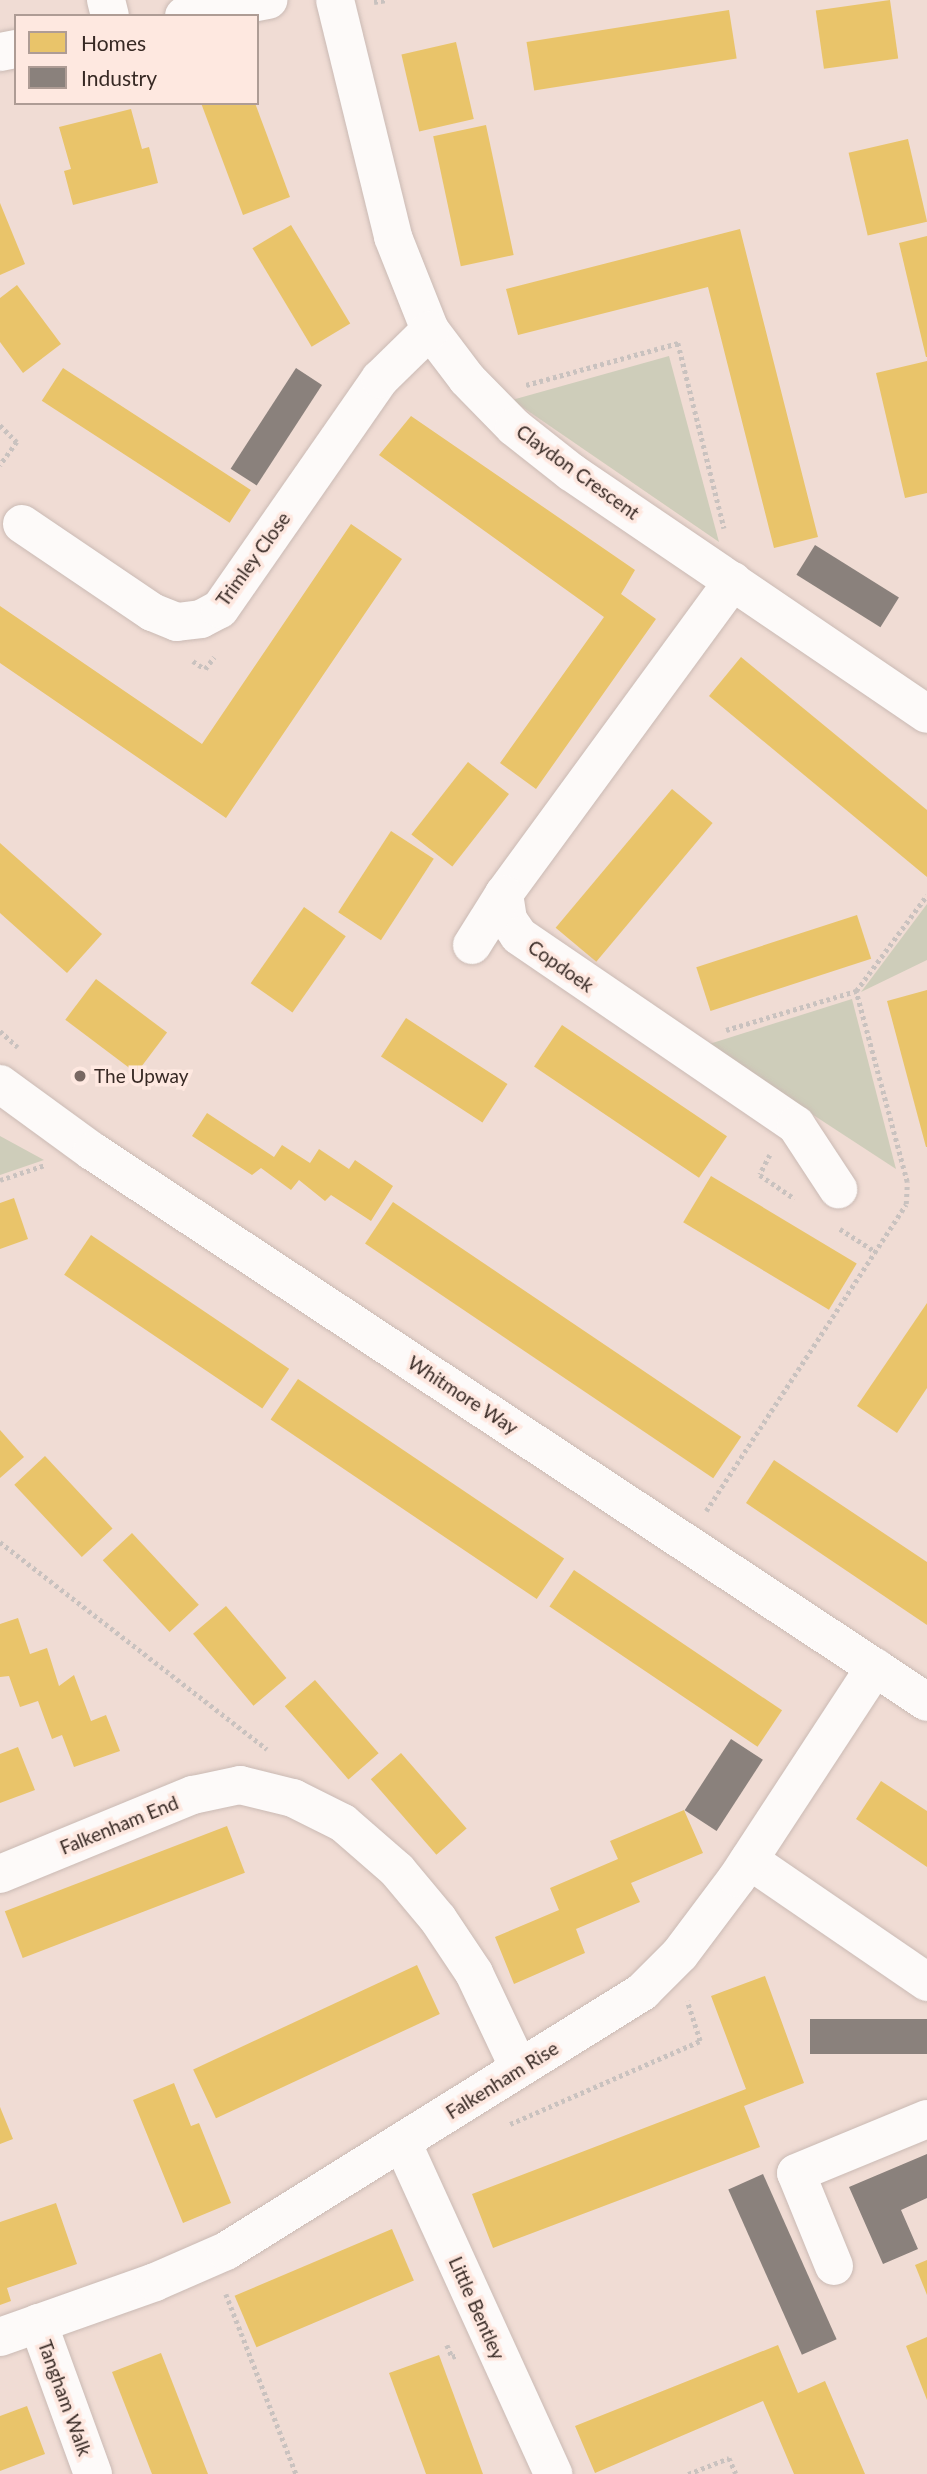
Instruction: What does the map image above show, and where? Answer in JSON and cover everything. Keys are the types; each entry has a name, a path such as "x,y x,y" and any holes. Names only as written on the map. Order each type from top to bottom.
{"street":[{"path":"194,14 268,0"},
{"name":"Claydon Crescent","path":"350,4 393,237 430,330 467,379 514,427 571,472 927,714"},
{"name":"Trimley Close","path":"22,524 152,612 177,622 201,619 220,609 380,379 430,330"},
{"path":"472,945 504,894 733,581"},
{"name":"Copdoek","path":"504,894 509,920 519,936 796,1125 838,1189"},
{"name":"Whitmore Way","path":"0,1084 125,1173 927,1702"},
{"name":"Falkenham Rise","path":"0,2337 226,2251 643,1991 680,1954 749,1860 875,1667"},
{"name":"Falkenham End","path":"0,1874 193,1795 240,1786 293,1798 343,1824 397,1870 439,1919 474,1973 519,2068"},
{"path":"749,1860 927,1982"},
{"path":"834,2266 796,2173 927,2119"},
{"name":"Little Bentley","path":"402,2142 552,2474"},
{"name":"Tangham Walk","path":"38,2323 93,2474"}],"path":[{"path":"350,4 387,0"},
{"path":"517,387 678,343 727,543"},
{"path":"0,425 17,442 0,465"},
{"path":"183,654 205,669 221,647"},
{"path":"712,1034 856,991 927,895"},
{"path":"699,1521 906,1204 907,1182 856,991"},
{"path":"0,1180 55,1161"},
{"path":"0,1542 274,1755"},
{"path":"498,2129 700,2041 686,1995"},
{"path":"224,2288 296,2474"},
{"path":"443,2333 452,2357 470,2355"},
{"path":"688,2474 729,2458 736,2474"}],"green space":[{"path":"669,356 719,542 512,400"},
{"path":"927,904 927,960 861,992"},
{"path":"852,999 896,1169 706,1045"},
{"path":"0,1136 44,1160 0,1175"}],"building: Homes":[{"path":"890,0 898,58 824,69 816,10"},
{"path":"729,10 737,58 534,90 527,42"},
{"path":"456,42 474,119 419,132 401,55"},
{"path":"202,105 256,105 290,197 243,215"},
{"path":"131,109 142,149 149,147 158,183 73,205 64,171 71,169 59,127"},
{"path":"486,125 514,255 461,266 433,136"},
{"path":"908,139 927,222 868,236 849,153"},
{"path":"0,203 25,264 0,275"},
{"path":"291,225 350,324 312,347 252,248"},
{"path":"740,229 818,537 774,548 708,287 518,335 506,289"},
{"path":"927,236 927,357 926,357 899,243"},
{"path":"17,285 61,344 23,373 0,342 0,298"},
{"path":"927,361 927,493 905,498 876,373"},
{"path":"63,368 251,490 230,523 42,401"},
{"path":"411,416 635,570 621,594 656,619 536,789 500,763 604,617 379,455"},
{"path":"351,524 402,559 226,818 0,663 0,606 202,744"},
{"path":"741,657 927,810 927,877 709,696"},
{"path":"468,762 509,794 452,867 411,834"},
{"path":"672,789 713,823 596,962 556,928"},
{"path":"391,831 434,859 381,940 338,912"},
{"path":"0,843 102,934 67,973 0,913"},
{"path":"304,907 346,936 292,1012 251,983"},
{"path":"857,915 871,959 710,1011 696,967"},
{"path":"96,979 167,1033 136,1073 65,1020"},
{"path":"927,990 927,1147 926,1147 887,1001"},
{"path":"406,1018 507,1084 482,1122 381,1057"},
{"path":"562,1025 727,1136 699,1178 534,1066"},
{"path":"207,1113 274,1157 282,1145 310,1163 319,1149 349,1169 355,1160 393,1186 371,1221 331,1195 325,1201 299,1180 291,1190 261,1168 252,1175 192,1136"},
{"path":"711,1176 857,1264 829,1310 683,1222"},
{"path":"14,1198 28,1239 0,1249 0,1203"},
{"path":"393,1202 741,1437 713,1478 365,1243"},
{"path":"91,1235 289,1369 262,1408 64,1275"},
{"path":"927,1303 927,1388 897,1433 857,1406"},
{"path":"298,1379 564,1559 537,1599 271,1420"},
{"path":"0,1430 24,1457 0,1478"},
{"path":"45,1456 113,1528 82,1557 14,1485"},
{"path":"774,1460 927,1562 927,1625 746,1503"},
{"path":"132,1533 199,1605 170,1632 103,1560"},
{"path":"574,1570 782,1710 757,1747 549,1606"},
{"path":"226,1606 286,1678 253,1706 193,1634"},
{"path":"18,1618 30,1654 47,1648 59,1686 74,1675 91,1721 106,1715 120,1751 74,1767 62,1735 52,1739 38,1701 20,1707 9,1676 0,1677 0,1624"},
{"path":"315,1680 379,1753 348,1779 285,1706"},
{"path":"18,1747 35,1790 0,1803 0,1754"},
{"path":"401,1753 467,1828 436,1855 371,1779"},
{"path":"881,1781 927,1811 927,1867 856,1819"},
{"path":"684,1810 703,1853 631,1883 640,1902 576,1929 585,1953 514,1984 495,1937 559,1910 550,1888 618,1859 610,1841"},
{"path":"227,1826 245,1873 23,1958 5,1911"},
{"path":"417,1965 440,2014 216,2118 193,2069"},
{"path":"765,1976 804,2083 744,2106 760,2147 493,2248 472,2194 746,2089 711,1996"},
{"path":"174,2083 191,2126 199,2123 231,2203 183,2223 133,2100"},
{"path":"0,2107 13,2139 0,2144"},
{"path":"56,2203 77,2264 7,2288 11,2301 0,2305 0,2222"},
{"path":"392,2229 414,2281 256,2347 235,2296"},
{"path":"927,2260 927,2295 915,2265"},
{"path":"927,2337 927,2400 906,2346"},
{"path":"778,2345 798,2393 825,2381 865,2474 794,2474 763,2401 595,2473 575,2426"},
{"path":"161,2353 208,2474 152,2474 112,2372"},
{"path":"439,2355 483,2474 426,2474 389,2373"},
{"path":"27,2406 45,2454 0,2471 0,2416"}],"building: Industry":[{"path":"296,368 322,385 257,486 231,469"},
{"path":"815,545 899,597 880,627 796,575"},
{"path":"731,1739 763,1760 717,1831 685,1810"},
{"path":"810,2019 927,2019 927,2054 810,2054"},
{"path":"927,2154 927,2198 901,2210 918,2249 883,2264 849,2187"},
{"path":"763,2174 837,2339 802,2355 728,2189"}],"place":[{"name":"The Upway","path":"80,1076"}]}
